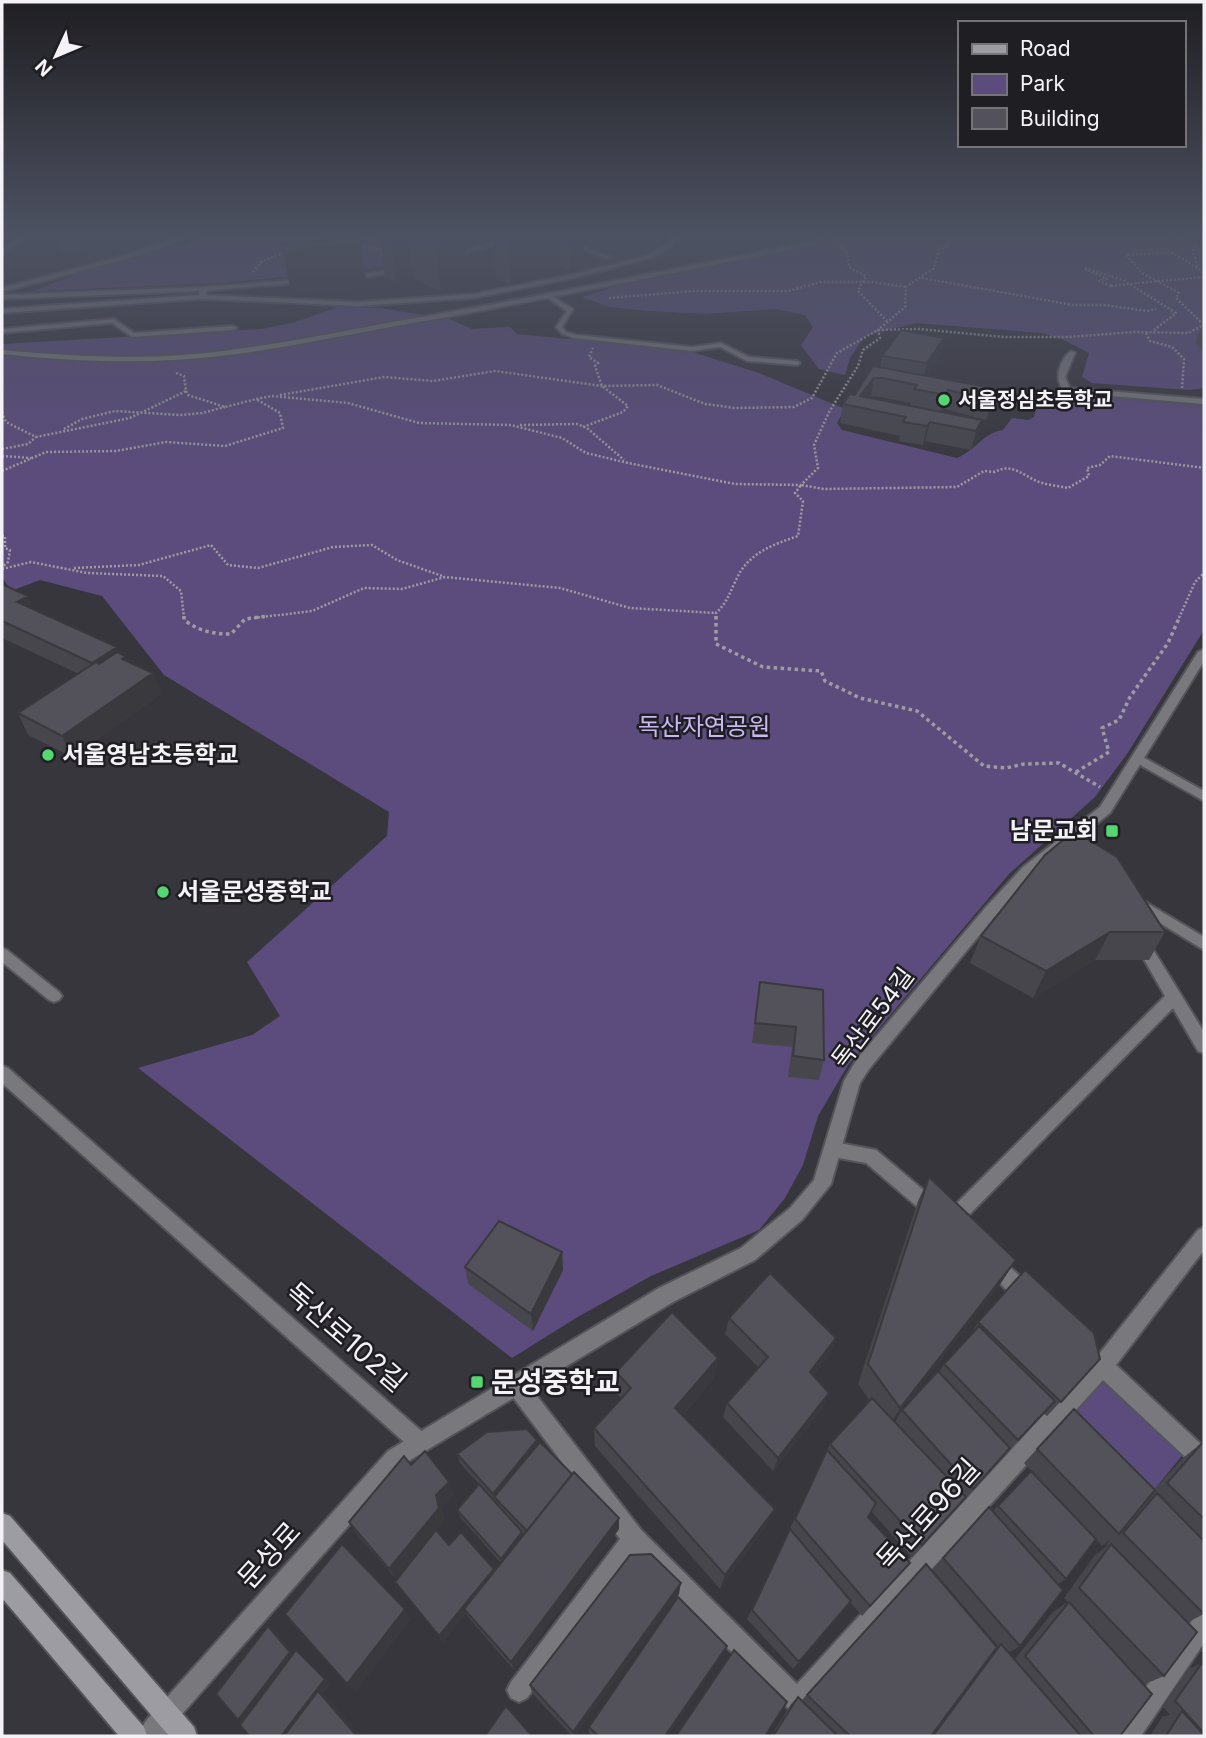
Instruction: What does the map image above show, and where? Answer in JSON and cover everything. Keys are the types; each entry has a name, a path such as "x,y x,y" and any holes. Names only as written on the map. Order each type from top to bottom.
{"main road":[{"path":"2,1524 185,1736"},
{"path":"2,1581 135,1736"}],"street":[{"path":"114,321 115,317"},
{"path":"2,352 63,358 146,359 241,351 437,317"},
{"path":"2,331 114,321 132,335 233,328"},
{"path":"1071,353 1060,378 1062,385 1068,390 1204,402"},
{"name":"독산로54길","path":"516,1385 666,1294 748,1254 796,1214 822,1184 852,1081 863,1064 991,911 1028,871 1062,851 1114,797 1204,652"},
{"path":"1139,759 1204,797"},
{"path":"1127,896 1204,944"},
{"path":"1133,928 1204,1045"},
{"path":"2,954 54,996"},
{"path":"834,1150 870,1156 954,1228 1174,997"},
{"name":"독산로102길","path":"2,1073 420,1443"},
{"name":"독산로96길","path":"797,1702 1102,1367 1204,1236"},
{"path":"980,1252 1041,1309"},
{"path":"1082,1347 1204,1461"},
{"path":"420,1443 516,1385 634,1539 815,1719"},
{"name":"문성로","path":"150,1736 396,1458 420,1443"},
{"path":"519,1690 634,1539"},
{"path":"915,1572 933,1593"},
{"path":"1127,1736 1204,1623"}],"lane":[{"path":"566,317 559,327 564,333 598,340 692,349 721,345 747,359 797,363"}],"path":[{"path":"883,317 887,321"},
{"path":"62,430 76,421 120,409 145,413 200,414 256,399 384,377 433,381 495,371 602,386 657,385 705,404 735,408 794,407 812,398 836,353 878,330 892,317"},
{"path":"1175,317 1144,334 1150,341 1172,347 1184,359 1181,388 1192,389"},
{"path":"878,330 919,329 1004,337 1151,331 1188,333 1204,325 1202,319"},
{"path":"59,568 139,565 211,545 228,565 258,568 333,547 372,545 397,560 445,577 560,588 630,608 716,613 726,605 738,574 754,554 771,544 798,536 803,501 795,493 818,468 814,445 829,412 858,366 863,350 880,338 878,330"},
{"path":"583,427 623,412 628,406 602,386 595,366 598,363 589,356 598,340"},
{"path":"146,359 145,365 155,370 172,371 184,376 188,395 225,407"},
{"path":"2,449 27,444 36,437 62,430 112,422 145,413 187,391"},
{"path":"272,396 348,403 419,424 577,424 628,463"},
{"path":"2,471 46,452 116,451 166,442 225,446 283,428 280,413 256,399"},
{"path":"2,412 6,422 36,437"},
{"path":"511,425 562,438 586,453 735,484 801,485 824,489 957,487 984,471 995,472 999,469 1018,470 1039,482 1068,488 1089,476 1087,468 1100,465 1110,456 1150,464 1176,463 1204,468"},
{"path":"2,456 31,458"},
{"path":"2,536 5,536 7,542 5,548 10,550 8,562 2,568"},
{"path":"2,568 31,562 87,573 163,576 181,592 184,620 198,631 217,635 230,634 245,619 312,611 364,588 402,589 445,577"},
{"path":"1076,772 1109,752 1102,728 1119,720 1130,696 1168,643 1195,582 1204,573"},
{"path":"716,613 716,643 763,667 821,671 825,681 860,698 917,711 984,766 1006,768 1024,764 1059,763 1114,797"}],"green space":[{"name":"독산자연공원","path":"309,317 437,317 472,329 510,327 517,334 689,351 759,373 845,409 837,423 842,430 957,458 990,435 1003,430 1012,418 1028,420 1034,417 1041,391 1204,406 1204,630 1127,754 1095,797 1009,874 848,1065 818,1116 803,1165 785,1198 759,1230 651,1276 512,1358 138,1068 252,1035 280,1016 247,962 387,836 389,812 164,675 102,596 40,580 11,591 2,577 2,344 262,329"},
{"path":"806,317 1204,317 1204,388 1190,390 1092,383 1082,377 1089,353 1064,340 1042,333 916,323 865,336 850,358 845,375 819,369 801,345 813,327"},
{"path":"1102,1366 1189,1447 1150,1495 1063,1409"}],"building":[{"path":"901,330 944,338 927,363 882,356"},
{"path":"873,366 998,389 991,401 948,390 945,395 914,389 917,385 874,378 860,396 982,420 976,431 930,422 927,426 903,422 906,417 843,404 850,394 855,395"},
{"path":"2,584 28,596 17,602 117,647 92,663 2,621"},
{"path":"117,652 125,656 122,659 153,673 62,736 18,713 96,662 99,664"},
{"path":"1074,831 1117,857 1165,932 1110,932 1046,971 981,936 1045,855"},
{"path":"760,982 823,990 824,1060 793,1056 796,1027 755,1023"},
{"path":"929,1177 1016,1260 900,1408 868,1364"},
{"path":"499,1221 562,1252 531,1314 465,1267"},
{"path":"1025,1270 1094,1333 1100,1359 1061,1402 978,1322"},
{"path":"770,1273 836,1338 810,1372 829,1393 778,1458 727,1403 768,1357 729,1318"},
{"path":"672,1312 718,1358 675,1408 775,1509 725,1575 594,1428 631,1388 616,1372"},
{"path":"979,1326 1055,1401 1018,1440 944,1364"},
{"path":"938,1371 1010,1448 973,1489 902,1410"},
{"path":"872,1398 966,1497 922,1545 830,1444"},
{"path":"1074,1409 1155,1490 1119,1534 1037,1449"},
{"path":"527,1429 537,1440 493,1494 457,1454 487,1432"},
{"path":"540,1442 572,1474 527,1531 494,1497"},
{"path":"1202,1443 1204,1445 1204,1519 1167,1483"},
{"path":"827,1450 876,1503 868,1517 910,1563 870,1606 795,1519"},
{"path":"425,1451 449,1482 436,1495 439,1508 389,1569 349,1522 404,1456 411,1465"},
{"path":"1031,1471 1096,1539 1066,1579 998,1506"},
{"path":"574,1472 619,1518 511,1662 464,1609"},
{"path":"479,1484 522,1532 501,1559 457,1510"},
{"path":"1157,1493 1204,1541 1204,1614 1123,1533"},
{"path":"989,1507 1063,1590 1020,1646 943,1558"},
{"path":"790,1529 851,1601 799,1662 752,1610"},
{"path":"436,1530 449,1545 461,1532 494,1569 439,1636 395,1582"},
{"path":"342,1544 405,1609 347,1684 285,1614"},
{"path":"1111,1544 1197,1632 1164,1676 1079,1588"},
{"path":"651,1554 681,1583 573,1732 530,1685 630,1555"},
{"path":"926,1564 997,1647 931,1736 850,1736 807,1695"},
{"path":"678,1597 727,1646 665,1736 598,1736 589,1727"},
{"path":"1069,1602 1152,1694 1120,1736 1094,1736 1025,1656"},
{"path":"268,1626 290,1652 238,1720 216,1694"},
{"path":"1001,1644 1081,1736 933,1736"},
{"path":"296,1650 325,1679 281,1736 249,1736 240,1725"},
{"path":"734,1650 787,1702 765,1736 676,1736"},
{"path":"1202,1663 1204,1666 1204,1733 1175,1701"},
{"path":"318,1691 357,1736 284,1736"},
{"path":"798,1697 838,1736 773,1736"},
{"path":"506,1706 532,1736 485,1736"},
{"path":"1182,1711 1204,1735 1204,1736 1166,1736"}],"place":[{"name":"서울정심초등학교","path":"944,400"},
{"name":"서울영남초등학교","path":"48,755"},
{"name":"남문교회","path":"1112,831"},
{"name":"서울문성중학교","path":"163,892"},
{"name":"문성중학교","path":"477,1382"}]}
